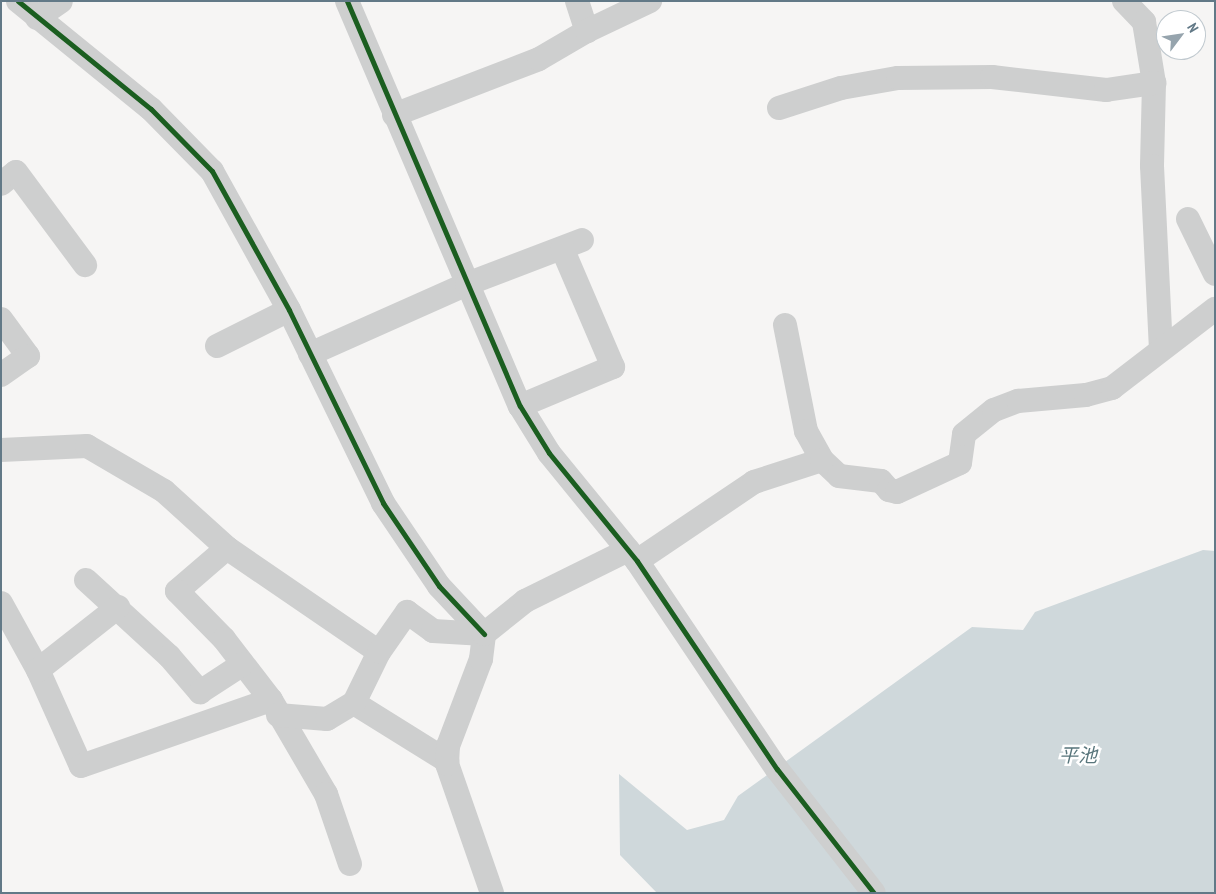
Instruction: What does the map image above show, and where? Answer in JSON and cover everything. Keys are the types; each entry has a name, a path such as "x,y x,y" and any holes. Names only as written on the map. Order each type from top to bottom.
{"street":[{"path":"18,1 150,110 212,171 289,310 383,503 439,586 484,634 481,659 448,746 447,761 492,893"},
{"path":"38,18 61,1"},
{"path":"347,1 394,116 520,406 549,453 633,556 804,807 874,893"},
{"path":"577,1 586,30"},
{"path":"394,116 538,59 586,30 650,1"},
{"path":"1124,1 1144,22 1154,83 1152,166 1161,348"},
{"path":"779,108 841,88 898,78 992,76 1106,90 1154,83"},
{"path":"1,184 16,172 85,265"},
{"path":"1188,219 1215,274"},
{"path":"310,354 467,284 572,244 613,367 520,406"},
{"path":"785,325 806,431 822,460 839,476 881,481 889,490 897,492 960,463 964,434 994,410 1018,401 1086,395 1112,388 1161,348 1215,309"},
{"path":"217,346 289,310"},
{"path":"1,319 28,356 1,375"},
{"path":"1,450 87,446 164,492 227,548 379,652"},
{"path":"1,603 38,670 81,766 275,708 327,719 354,703 379,652 407,612 433,630 484,634 525,601 633,556 754,482 822,460"},
{"path":"227,548 177,591 224,639 275,708 326,794 350,864"},
{"path":"86,580 118,607 169,656 200,692 243,664"},
{"path":"38,670 118,607"},
{"path":"354,703 447,761"}],"water":[{"name":"平池","path":"1203,550 1215,551 1215,893 657,893 620,855 619,774 687,830 724,820 738,796 972,627 1023,630 1035,612"}],"cycle path":[{"path":"18,1 151,109 212,171 289,310 383,503 439,586 484,634"},
{"path":"347,1 520,406 549,453 637,561 777,769 874,893"}]}
